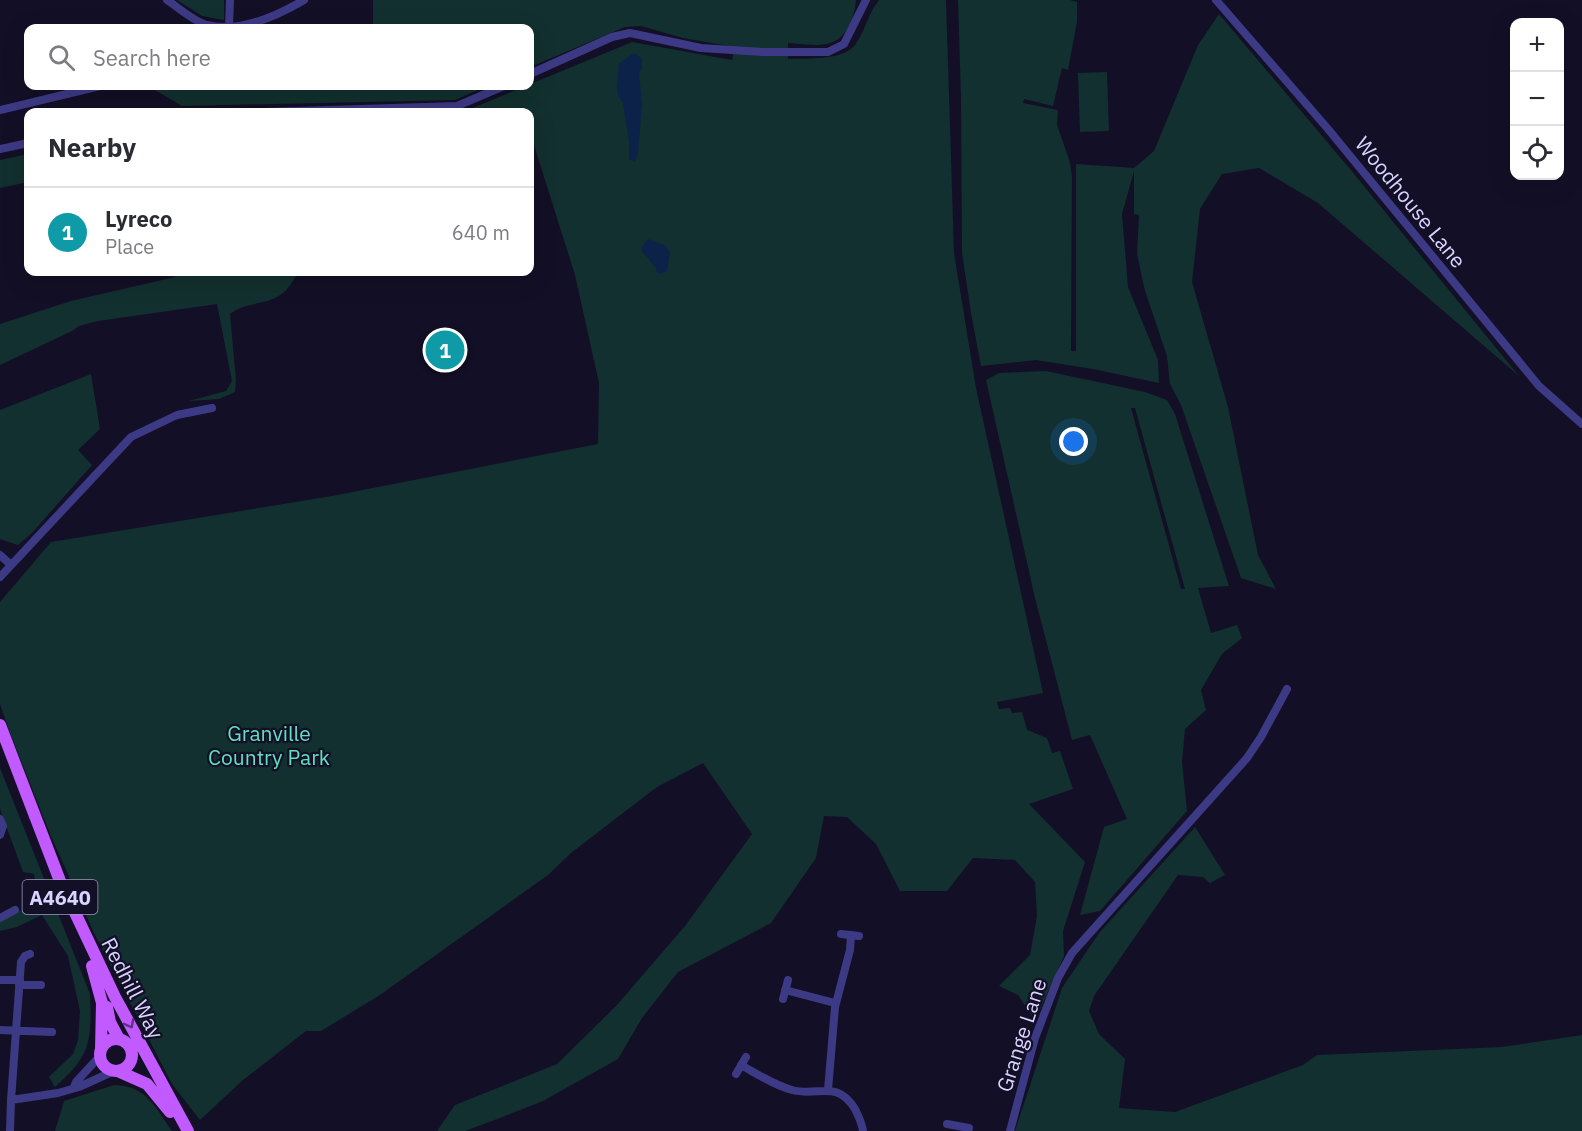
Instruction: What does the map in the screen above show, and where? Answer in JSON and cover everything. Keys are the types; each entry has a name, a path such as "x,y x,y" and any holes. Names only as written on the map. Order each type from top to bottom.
{"main road":[{"name":"Redhill Way","path":"0,725 60,881 93,954 188,1131"},
{"name":"Redhill Way","path":"0,747 42,855 96,976 102,1003 100,1053"},
{"name":"A4640","path":"93,954 110,1022 119,1039 137,1054 155,1084 166,1092"},
{"path":"119,1039 108,1041 100,1053 105,1065 140,1080 154,1091 181,1131"},
{"path":"117,1072 127,1068 130,1064 131,1049"}],"street":[{"path":"167,0 204,24"},
{"path":"229,24 230,0"},
{"path":"242,24 255,22 304,0"},
{"path":"534,72 612,37 630,33 701,48 763,52 828,52 844,44 866,0"},
{"name":"Woodhouse Lane","path":"1216,0 1328,129 1539,386 1582,424"},
{"path":"0,110 83,90"},
{"path":"393,108 457,106 495,90"},
{"path":"1,146 24,143"},
{"path":"0,577 131,437 177,415 212,408"},
{"path":"0,555 11,565"},
{"name":"Grange Lane","path":"1010,1131 1035,1038 1058,978 1072,953 1247,758 1287,688"},
{"path":"0,819 3,826 0,835"},
{"path":"2,907 3,916 15,910"},
{"path":"828,1090 835,1004 855,936 841,934"},
{"path":"10,1131 10,1100 22,960 30,954"},
{"path":"0,980 41,985"},
{"path":"788,980 784,994 835,1004"},
{"path":"0,1030 52,1032"},
{"path":"74,1087 100,1053"},
{"path":"736,1074 746,1057"},
{"path":"741,1065 793,1090 838,1092 849,1100 861,1120 863,1131"},
{"path":"10,1100 58,1093 117,1072"},
{"path":"947,1124 959,1129 969,1128"}],"green space":[{"path":"177,0 224,0 224,20 202,16"},
{"name":"Granville Country Park","path":"373,0 856,0 848,27 836,40 822,45 788,43 788,59 823,58 842,54 855,45 879,0 946,0 954,253 976,388 1043,693 997,702 999,709 1010,708 1012,713 1022,712 1027,730 1047,738 1052,753 1060,751 1073,789 1029,804 1085,862 1063,931 1064,956 1035,1021 1018,995 999,986 1030,955 1037,916 1035,882 1015,860 973,858 947,891 900,891 876,844 847,817 824,816 816,858 771,923 678,972 642,1018 618,1059 543,1101 465,1131 437,1131 455,1105 557,1064 616,1006 685,926 752,834 703,763 657,787 571,853 548,875 380,995 321,1031 306,1031 243,1080 200,1120 172,1084 94,933 51,836 10,733 0,704 0,602 51,542 332,496 598,444 599,383 575,275 534,145 534,108 473,108 516,90 534,90 534,83 632,42 732,60 735,47 683,38 641,26 625,27 534,65 534,24 373,24"},
{"path":"958,0 1070,0 1077,2 1077,22 1068,70 1062,68 1053,106 1024,99 1023,103 1058,110 1057,125 1070,162 1072,177 1071,351 1076,351 1076,164 1134,168 1154,151 1198,45 1219,14 1350,169 1519,376 1318,203 1259,168 1222,174 1200,209 1192,282 1228,407 1258,555 1276,589 1241,578 1181,405 1170,384 1167,356 1145,291 1137,254 1139,215 1134,214 1134,171 1122,214 1128,287 1158,360 1159,383 1036,360 981,366 962,253"},
{"path":"1107,72 1109,131 1080,132 1078,73"},
{"path":"155,90 478,90 455,100 182,106"},
{"path":"24,155 24,183 0,188 0,160"},
{"path":"295,276 284,292 277,297 245,306 230,314 235,392 219,399 189,401 226,391 232,381 217,304 98,321 79,326 0,365 0,324 71,301 175,277"},
{"path":"1046,371 1145,392 1167,400 1175,414 1229,586 1198,588 1211,633 1237,625 1242,638 1222,654 1201,690 1206,710 1185,729 1182,762 1187,811 1100,911 1080,915 1104,827 1127,819 1090,735 1072,740 1035,598 986,380 999,373","holes":["1131,408 1135,408 1185,589 1181,589"]},
{"path":"91,374 100,429 78,450 92,465 32,533 18,545 0,539 0,410"},
{"path":"0,768 90,994 87,1046 76,1066 55,1087 49,1077 73,1054 78,1040 80,1011 68,956 42,915 17,927 0,931 0,922 39,900 34,874 23,872 0,809"},
{"path":"1195,827 1225,875 1210,883 1203,877 1178,875 1094,996 1089,1011 1099,1034 1125,1059 1119,1108 1175,1112 1303,1065 1317,1055 1502,1047 1582,1035 1582,1131 1015,1131 1062,988 1099,933"},
{"path":"114,1085 135,1089 149,1099 172,1131 55,1131 64,1101"}],"water":[{"path":"634,53 642,58 642,69 639,73 642,104 638,153 635,162 629,159 629,142 623,103 618,96 617,87 619,63"},
{"path":"649,239 663,244 670,252 667,271 661,274 657,273 656,268 641,250"}],"place":[{"name":"Lyreco","path":"445,350"}]}
